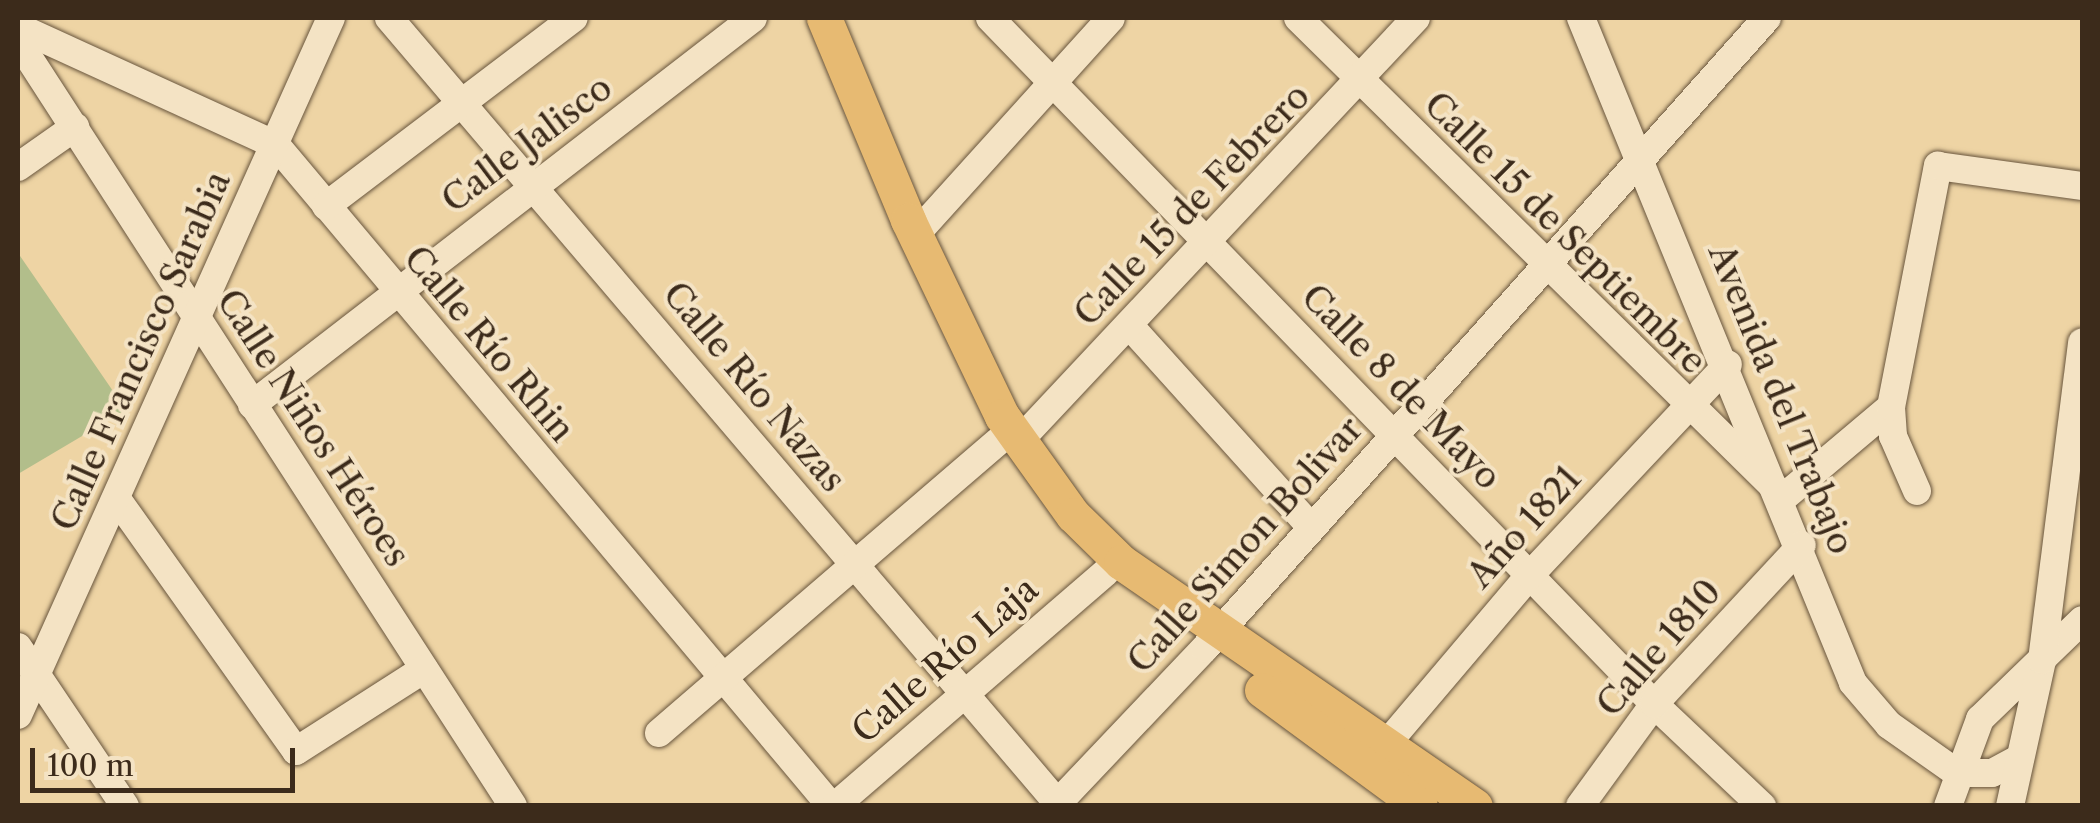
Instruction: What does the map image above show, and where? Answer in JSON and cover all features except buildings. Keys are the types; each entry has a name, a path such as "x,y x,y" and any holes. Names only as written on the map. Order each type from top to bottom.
{"main road":[{"path":"810,18 896,237 1008,441 1105,573 1475,806"},
{"path":"824,18 915,235 1008,441 1121,562 1415,804"}],"street":[{"name":"Calle Francisco Sarabia","path":"18,715 28,677 117,499 331,18"},
{"name":"Calle Río Nazas","path":"389,18 466,102 853,564 966,689 1057,804"},
{"path":"326,206 574,18"},
{"name":"Calle Jalisco","path":"252,405 753,18"},
{"name":"Calle 8 de Mayo","path":"990,18 1654,704 1762,806"},
{"path":"915,235 1112,18"},
{"name":"Calle 15 de Septiembre","path":"1298,18 1684,405 1784,497"},
{"name":"Calle 15 de Febrero","path":"659,733 853,564 1008,441 1130,326 1362,82 1416,18"},
{"name":"Avenida del Trabajo","path":"1581,18 1784,497 1840,655 1866,703 1956,772"},
{"name":"Calle Simon Bolivar","path":"1057,804 1212,640 1640,155 1767,18"},
{"name":"Calle Río Rhin","path":"18,26 276,145 722,682 833,806"},
{"name":"Calle Niños Héroes","path":"18,41 513,806"},
{"path":"18,167 75,127"},
{"path":"1917,491 1893,436 1891,407 1938,166 2082,186"},
{"path":"1130,326 1311,527"},
{"path":"2010,806 2042,660 2079,407 2082,344"},
{"name":"Año 1821","path":"1384,747 1530,575 1684,405 1728,364"},
{"path":"1784,497 1891,407"},
{"path":"117,499 296,752 424,669"},
{"name":"Calle 1810","path":"1580,806 1654,704 1802,545"},
{"name":"Calle Río Laja","path":"833,806 1105,573"},
{"path":"1948,806 1956,772 1980,719 2082,620"},
{"path":"18,648 28,677 125,806"},
{"path":"1980,719 2014,716 2030,728"},
{"path":"1956,772 1992,773 2018,759"}],"green space":[{"path":"18,253 126,410 18,474"}]}
